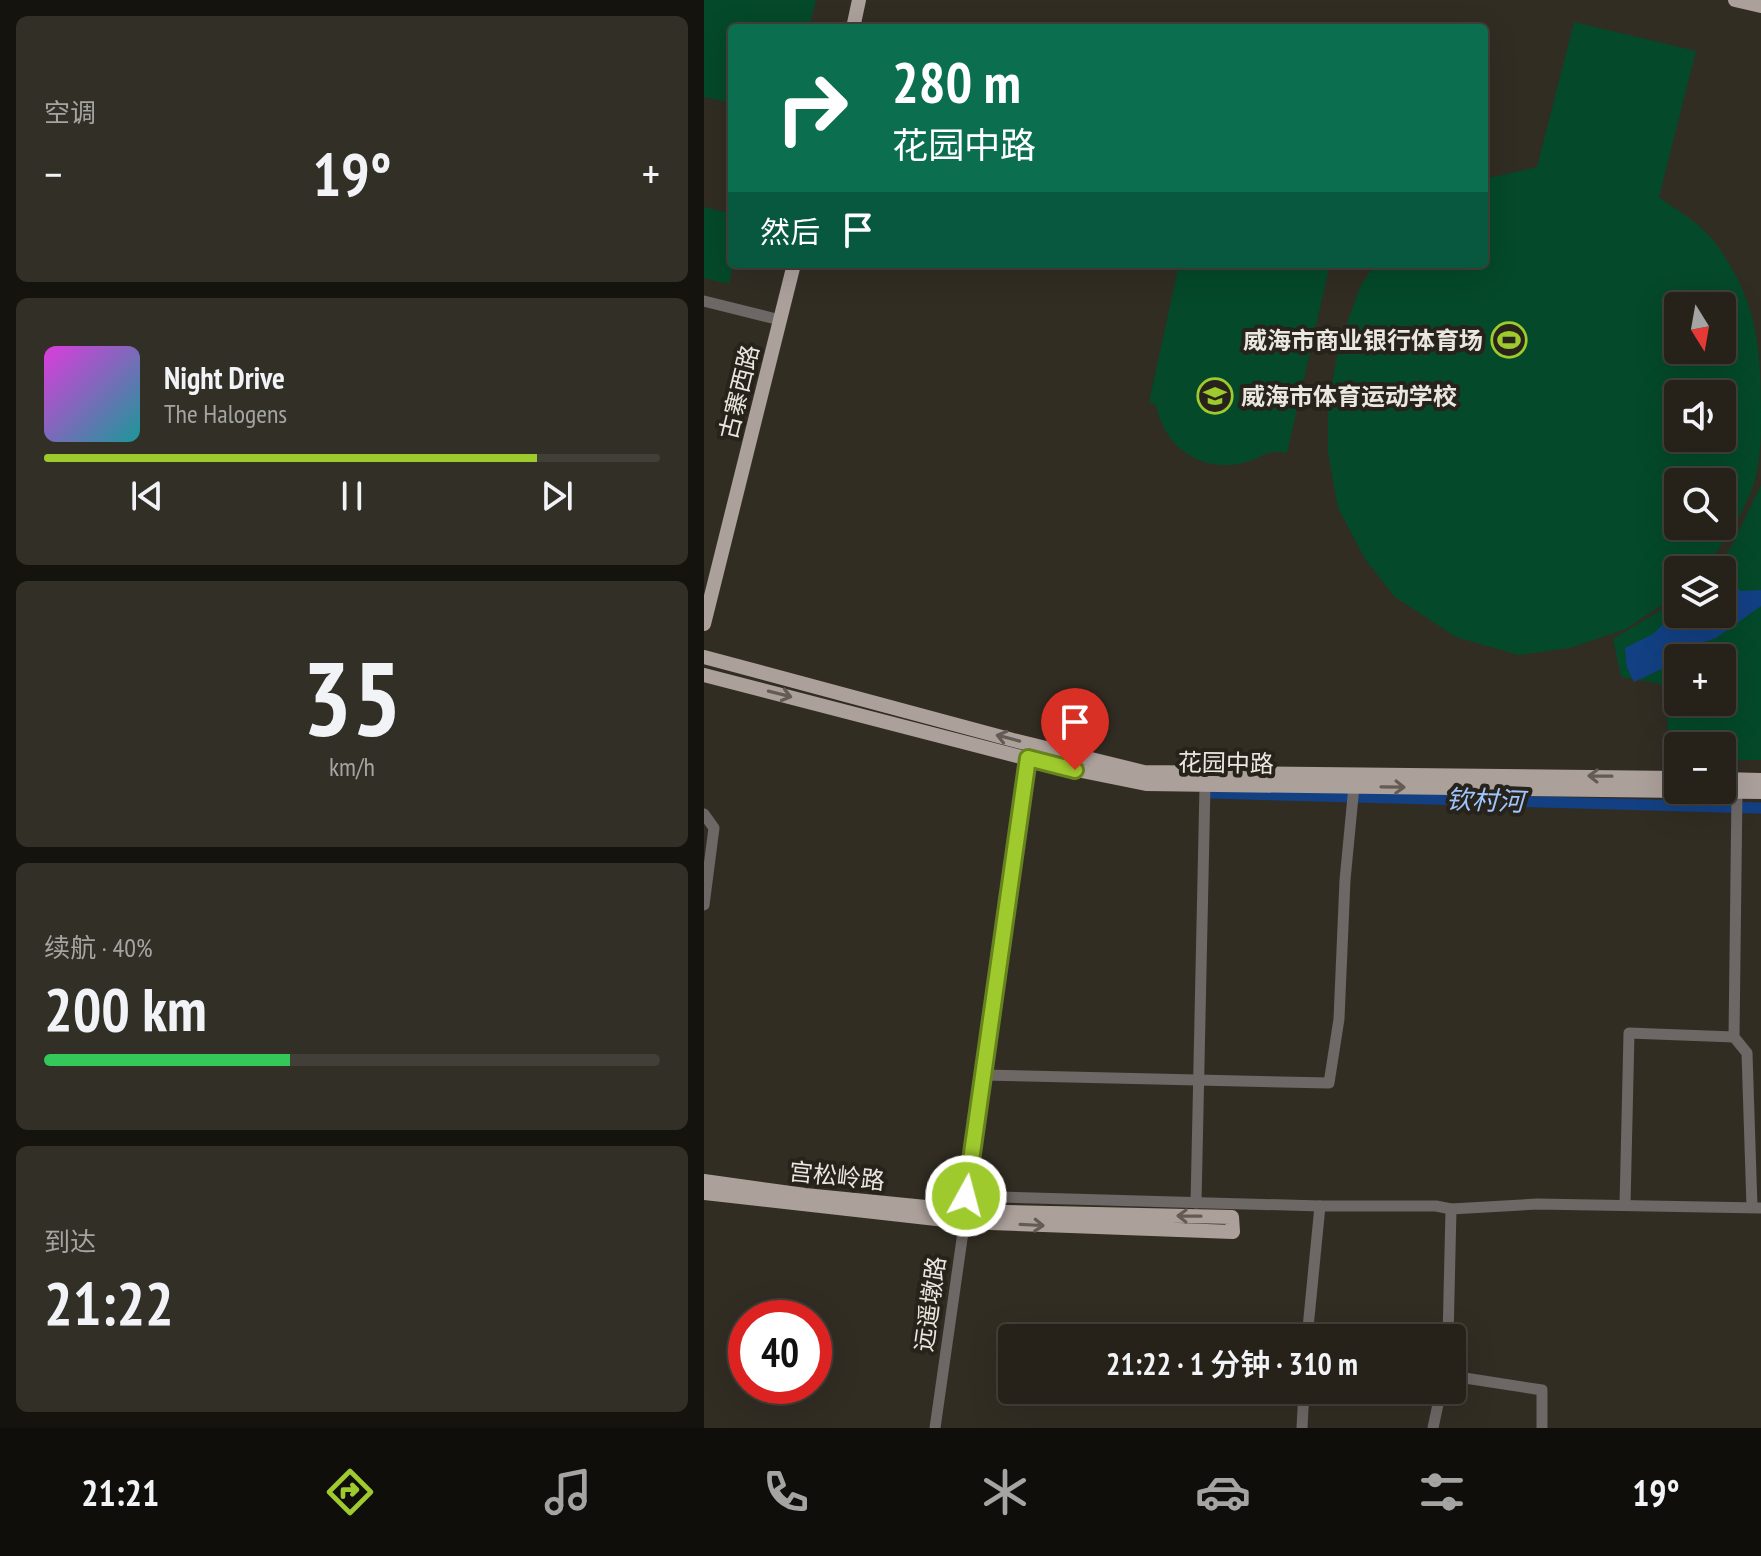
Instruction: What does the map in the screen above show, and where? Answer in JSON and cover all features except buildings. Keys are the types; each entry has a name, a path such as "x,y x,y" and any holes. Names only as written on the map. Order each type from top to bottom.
{"main road":[{"path":"854,24 859,0"},
{"path":"1735,0 1761,6"},
{"name":"古寨西路","path":"704,624 793,268"},
{"path":"704,657 1144,772 1664,778"},
{"name":"花园中路","path":"704,675 1028,758 1146,784 1354,793 1737,796 1761,792"},
{"path":"1736,779 1761,780"},
{"name":"宫松岭路","path":"704,1181 805,1195 965,1210"},
{"path":"704,1193 1233,1232 1232,1217 965,1210"}],"street":[{"path":"704,301 780,320"},
{"name":"远遥墩路","path":"935,1428 1028,758"},
{"path":"1196,1203 1196,1078 1205,785"},
{"path":"982,1075 1329,1083 1339,1019 1345,880 1354,793"},
{"path":"965,1210 1196,1203 1436,1206 1451,1209 1537,1204 1757,1208 1747,1053 1734,1037 1737,796"},
{"path":"704,814 714,828 704,905"},
{"path":"1625,1205 1629,1033 1734,1037"},
{"path":"1308,1324 1320,1206"},
{"path":"1448,1324 1451,1209"},
{"path":"1466,1378 1542,1390 1542,1428"},
{"path":"1302,1428 1303,1404"},
{"path":"1433,1428 1438,1404"}],"green space":[{"path":"704,0 816,0 810,24 728,24 728,102 704,97"},
{"name":"威海市商业银行体育场","path":"1574,22 1696,51 1659,197 1710,237 1730,265 1748,305 1760,367 1761,441 1756,477 1736,523 1736,468 1664,468 1664,540 1725,540 1713,556 1664,556 1664,603 1626,629 1570,648 1518,655 1456,637 1395,597 1365,559 1338,508 1328,452 1328,404 1339,346 1360,287 1372,268 1488,268 1488,178 1537,167"},
{"path":"704,207 728,213 728,268 732,268 729,284 704,278"},
{"path":"1178,268 1329,268 1287,453 1273,452 1239,464 1224,465 1196,459 1175,443 1166,432 1156,405 1149,402"},
{"path":"1761,485 1761,760 1736,760 1736,732 1668,732 1667,716 1736,716 1736,644 1664,644 1664,684 1621,677 1613,639 1664,608 1664,628 1736,628 1736,556 1724,556 1736,540"}],"water":[{"path":"1736,587 1741,591 1761,590 1761,606 1736,624"},
{"path":"1664,623 1664,628 1730,628 1700,644 1664,644 1664,668 1634,682 1627,668 1625,648 1653,634"}],"waterway":[{"name":"钦村河","path":"1210,793 1761,808"}],"place":[{"name":"威海市商业银行体育场","path":"1509,340"},
{"name":"威海市体育运动学校","path":"1215,396"}],"route":[{"path":"966,1196 1028,758 1075,770"}]}
